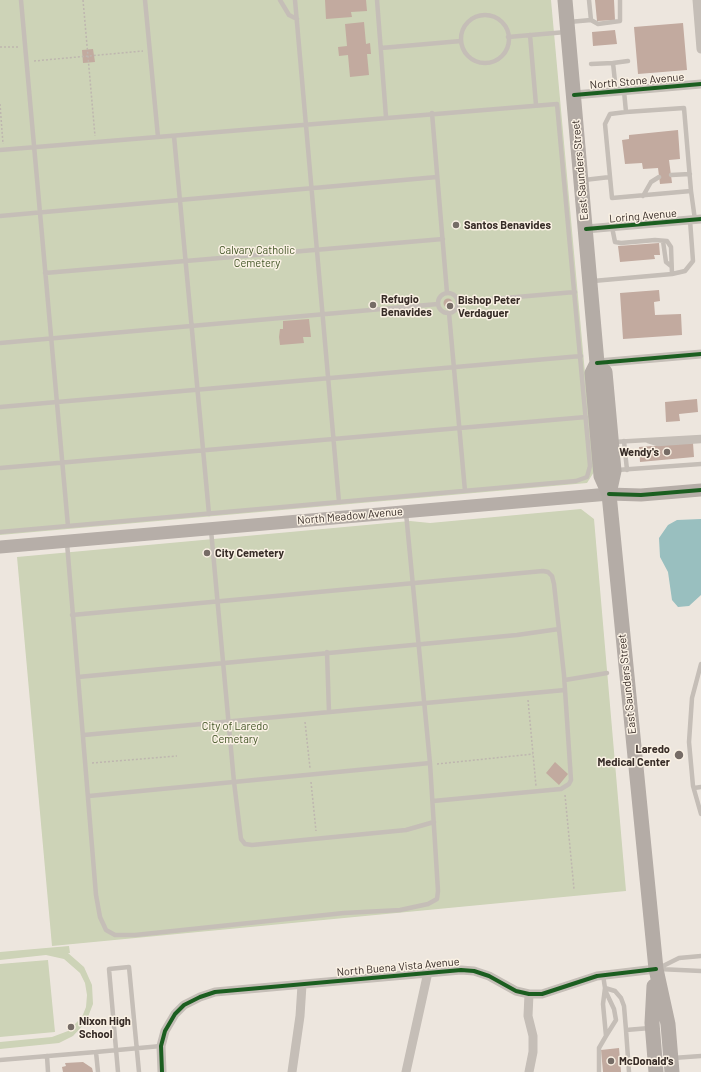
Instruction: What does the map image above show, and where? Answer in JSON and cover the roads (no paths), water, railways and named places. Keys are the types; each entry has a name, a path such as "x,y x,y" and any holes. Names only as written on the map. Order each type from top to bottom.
{"main road":[{"name":"East Saunders Street","path":"566,0 597,363 592,373 602,476 609,494 656,969 668,1024 672,1065"},
{"name":"East Saunders Street","path":"597,363 605,372 618,442 620,470 609,494"},
{"name":"North Meadow Avenue","path":"0,547 609,494 641,495 701,490"},
{"name":"East Saunders Street","path":"656,969 652,1028 656,1072"}],"street":[{"path":"697,0 701,49"},
{"name":"North Stone Avenue","path":"574,95 701,84"},
{"name":"Loring Avenue","path":"586,229 695,220"},
{"path":"597,363 701,354"},
{"name":"North Buena Vista Avenue","path":"161,1046 165,1031 175,1014 184,1005 200,997 234,989 302,985 461,970 474,971 489,976 516,991 529,994 554,991 578,981 603,975 656,969"},
{"path":"406,1072 428,972"},
{"path":"292,1072 300,1016 302,985"},
{"path":"529,994 528,1016 533,1036 533,1052 529,1072"},
{"path":"161,1046 162,1072"}],"lane":[{"path":"21,0 68,526"},
{"path":"145,0 158,137"},
{"path":"280,0 289,15 297,19"},
{"path":"295,0 339,502"},
{"path":"377,0 386,117"},
{"path":"589,0 591,17 598,24 620,21 620,0"},
{"path":"615,12 621,12"},
{"path":"508,37 530,35 568,27 597,14"},
{"path":"482,15 497,18 502,23 508,37 507,45 501,55 491,61 483,62 468,56 463,49 461,41 464,27 475,17 482,15"},
{"path":"530,35 536,104"},
{"path":"381,48 461,41"},
{"path":"590,64 628,61"},
{"path":"613,63 626,112"},
{"path":"0,150 536,104 557,104 590,466 587,477 582,480 0,532"},
{"path":"590,281 672,274 685,271 693,261 695,220 684,108 610,114 606,124 612,198 691,191"},
{"path":"432,114 447,293"},
{"path":"174,136 209,514"},
{"path":"671,175 690,174"},
{"path":"0,216 437,177"},
{"path":"581,180 610,177"},
{"path":"643,196 651,182 659,177"},
{"path":"612,227 616,242 621,243 655,240 668,241 671,247 672,274"},
{"path":"45,273 443,239"},
{"path":"458,302 575,292"},
{"path":"447,293 453,294 458,302 457,308 449,313 441,311 438,304 441,295 447,293"},
{"path":"0,343 438,304"},
{"path":"449,313 464,491"},
{"path":"0,407 580,356"},
{"path":"0,468 586,417"},
{"path":"618,442 701,437"},
{"path":"645,440 658,444 701,441"},
{"path":"620,470 701,464"},
{"path":"67,541 96,896 100,917 106,930 115,935 124,936 344,914 400,910 428,904 437,899 438,891 433,801 433,763 424,703 406,511"},
{"path":"210,528 234,782 241,839 245,844 252,845 406,830 434,822"},
{"path":"72,616 412,583 543,571 548,572 552,576 554,584 565,680 572,773 571,780 561,789 433,801"},
{"path":"78,677 418,643 518,635 558,629"},
{"path":"327,652 329,712"},
{"path":"701,664 692,698 689,720 690,764 694,788 701,814"},
{"path":"565,680 607,673"},
{"path":"84,735 565,690"},
{"path":"88,796 433,763"},
{"path":"694,788 701,787"},
{"path":"656,969 679,958 701,956"},
{"path":"118,1072 108,969 129,967 139,1072"},
{"path":"656,969 701,971"},
{"path":"599,1072 599,1048 616,1020 614,1009 605,988 603,975"},
{"path":"605,988 615,991 621,998 624,1006 628,1072"},
{"path":"605,988 603,1004 606,1036"},
{"path":"626,1030 652,1028"},
{"path":"0,1060 161,1046"},
{"path":"96,1052 98,1072"},
{"path":"47,1056 48,1072"},
{"path":"672,1065 701,1056"}],"water":[{"path":"701,519 701,595 689,606 678,607 672,600 668,572 660,557 659,538 668,525 677,520"}],"place":[{"name":"Santos Benavides","path":"456,225"},
{"name":"Refugio Benavides","path":"373,305"},
{"name":"Bishop Peter Verdaguer","path":"450,306"},
{"name":"Wendy's","path":"667,452"},
{"name":"City Cemetery","path":"207,553"},
{"name":"Laredo Medical Center","path":"679,755"},
{"name":"Nixon High School","path":"71,1027"},
{"name":"McDonald's","path":"611,1061"}],"park label":[{"name":"Calvary Catholic Cemetery","path":"257,256"},
{"name":"City of Laredo Cemetary","path":"235,732"}]}
